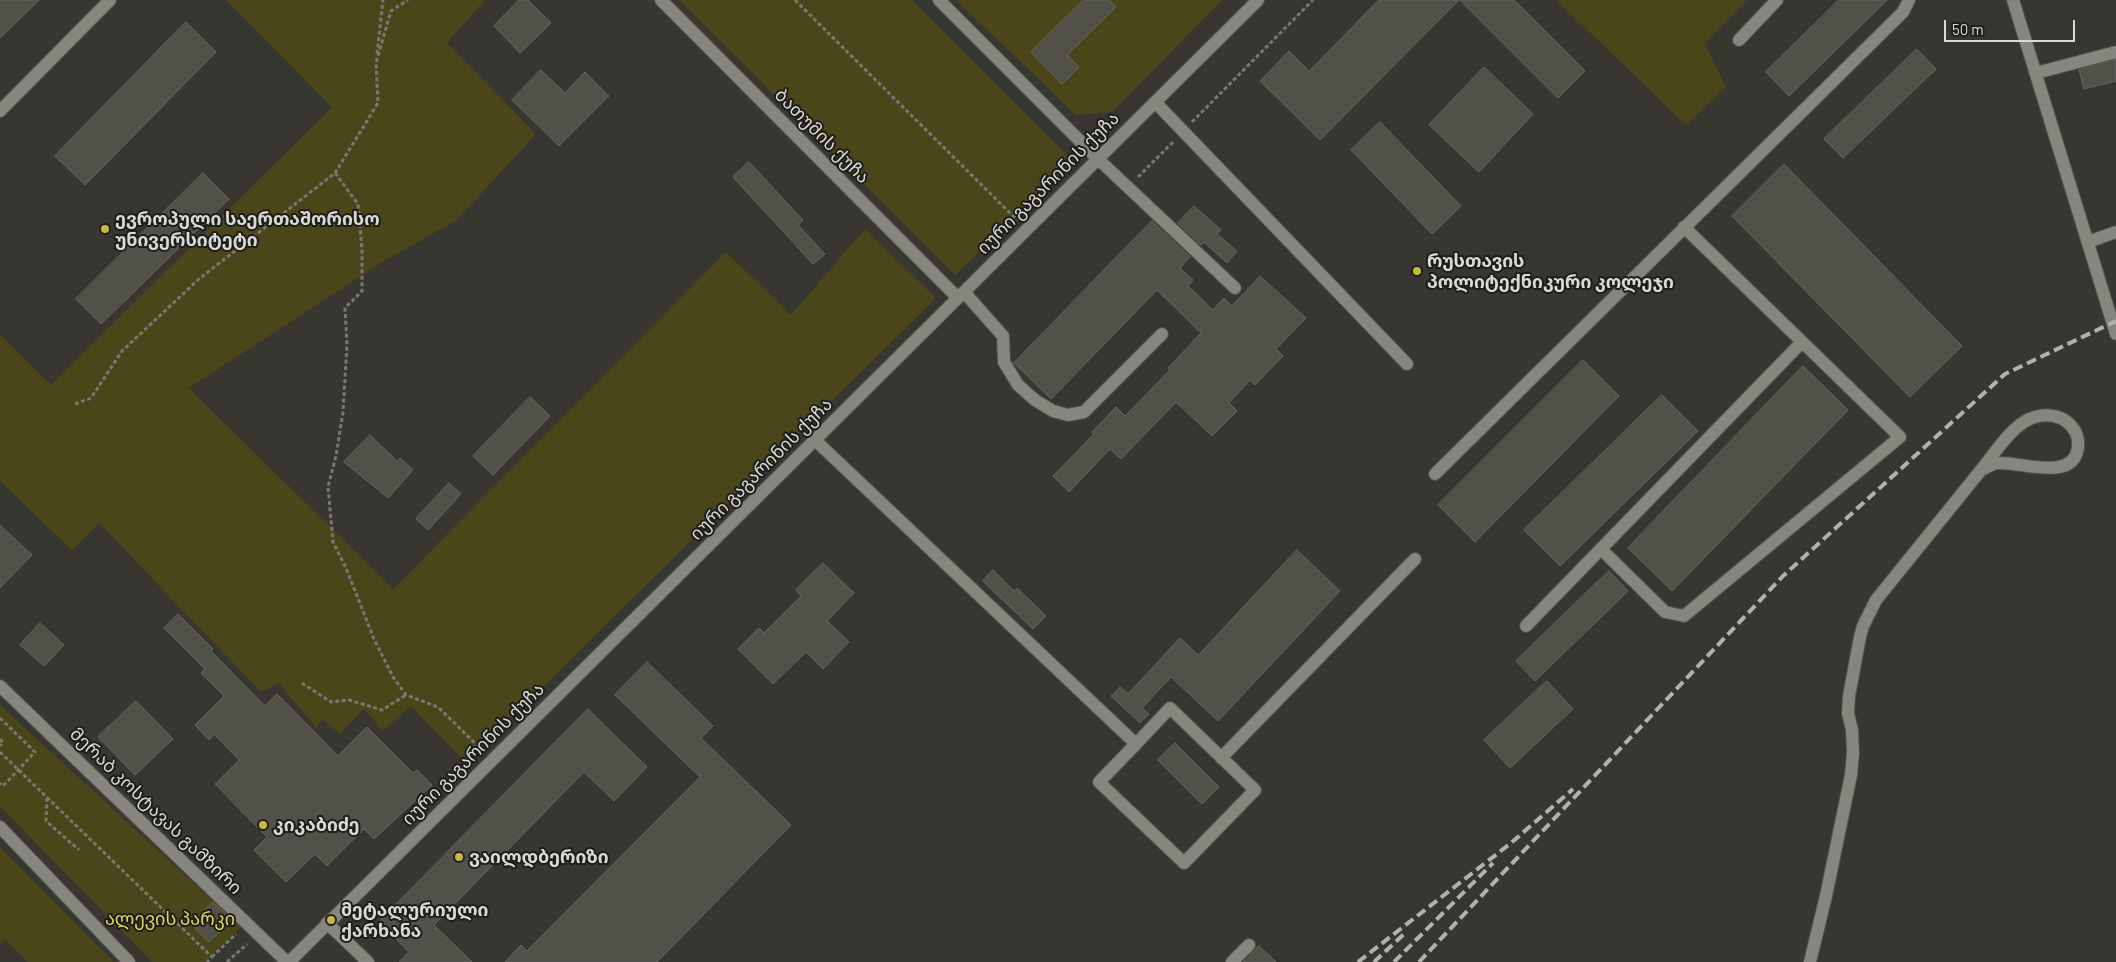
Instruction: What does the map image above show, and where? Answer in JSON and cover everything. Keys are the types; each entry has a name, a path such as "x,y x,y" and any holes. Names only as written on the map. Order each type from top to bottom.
{"street":[{"path":"0,111 110,0"},
{"name":"ბათუმის ქუჩა","path":"661,0 1003,336 1004,362 1018,385 1035,400 1053,411 1068,415 1084,412 1162,334"},
{"path":"939,0 1098,159 1235,288"},
{"name":"იური გაგარინის ქუჩა","path":"288,962 1258,0"},
{"path":"1739,40 1777,0"},
{"path":"1435,474 1903,12 1909,0"},
{"path":"2013,0 2116,334"},
{"path":"2036,73 2116,52"},
{"path":"1155,102 1407,364"},
{"path":"1601,549 1665,612 1684,616 1900,437 1684,227"},
{"path":"2088,242 2116,232"},
{"path":"1526,626 1802,342"},
{"path":"1810,962 1851,775 1853,753 1852,730 1848,713 1849,696 1863,626 1876,600 1980,471 2014,430 2033,417 2051,415 2060,418 2074,430 2078,438 2079,444 2076,456 2064,466 2049,468 1999,463 1980,471"},
{"path":"815,440 1136,744"},
{"path":"1221,758 1415,559"},
{"name":"მერაბ კოსტავას გამზირი","path":"0,686 288,962"},
{"path":"1170,708 1255,790 1184,863 1099,782 1136,744 1170,708"},
{"path":"0,827 129,962"},
{"path":"327,923 368,962"},
{"path":"1232,962 1248,945"}],"path":[{"path":"75,404 91,398 122,351 199,279 335,173 378,103 376,63 383,0"},
{"path":"376,63 391,12 408,0"},
{"path":"795,0 1026,230"},
{"path":"1128,187 1313,0"},
{"path":"335,173 358,204 362,250 362,291 345,308 347,344 343,412 336,456 328,487 333,542 346,568 374,639 393,677 406,695 438,707 492,760"},
{"path":"302,682 331,702 350,700 382,710 406,695"},
{"path":"0,718 35,752 3,786 0,783"},
{"path":"0,740 3,743 0,746"},
{"path":"0,752 212,958"},
{"path":"47,798 46,821 79,850"},
{"path":"207,962 248,923"},
{"path":"228,962 258,933"}],"green space":[{"path":"226,0 485,0 447,43 536,134 457,220 384,261 189,388 393,589 726,252 791,315 865,229 936,298 466,763 411,706 383,731 364,709 340,734 322,719 316,728 279,683 261,692 99,523 72,550 0,481 0,334 51,385 332,107"},
{"path":"679,0 912,0 1074,162 955,275"},
{"path":"956,0 1222,0 1112,112 1076,115"},
{"path":"1556,0 1747,0 1705,43 1726,87 1686,125"},
{"name":"ალევის პარკი","path":"0,705 241,927 205,962 152,962 0,806"},
{"path":"0,847 114,962 28,962 5,939 0,944"}],"building":[{"path":"0,0 39,0 0,38"},
{"path":"519,0 528,0 551,23 520,53 494,26"},
{"path":"1084,0 1109,0 1116,7 1067,55 1079,67 1062,84 1031,52"},
{"path":"1379,0 1459,0 1320,140 1260,81 1289,51 1309,71"},
{"path":"1460,0 1514,0 1585,71 1558,98"},
{"path":"1839,0 1887,0 1789,96 1766,72"},
{"path":"186,22 216,52 85,185 55,156"},
{"path":"1917,49 1936,69 1843,158 1824,139"},
{"path":"2116,60 2116,81 2084,89 2079,70"},
{"path":"1484,67 1533,114 1479,172 1429,125"},
{"path":"541,70 565,93 585,72 609,96 559,146 512,100"},
{"path":"1380,122 1461,206 1432,234 1351,150"},
{"path":"749,162 803,220 798,225 825,254 813,264 733,177"},
{"path":"1784,164 1962,346 1910,397 1732,216"},
{"path":"203,173 229,199 101,324 76,299"},
{"path":"1194,206 1221,230 1217,234 1237,251 1227,263 1204,242 1201,245 1178,223"},
{"path":"1152,221 1190,257 1180,268 1193,280 1188,286 1213,310 1224,298 1232,306 1260,276 1306,318 1276,349 1283,356 1255,385 1250,380 1229,403 1237,411 1212,436 1176,402 1121,459 1110,449 1069,492 1053,476 1094,434 1092,432 1116,407 1125,416 1170,370 1168,368 1201,333 1157,290 1051,399 1014,363"},
{"path":"1583,360 1619,396 1475,542 1438,505"},
{"path":"1803,366 1848,410 1672,591 1628,548"},
{"path":"1662,395 1698,431 1560,566 1524,530"},
{"path":"530,397 550,416 493,475 473,456"},
{"path":"370,435 397,461 400,458 413,470 388,498 344,462"},
{"path":"449,483 461,494 428,530 416,519"},
{"path":"0,525 32,555 0,588"},
{"path":"1297,550 1340,591 1218,721 1171,677 1142,708 1149,714 1140,723 1111,696 1120,687 1128,694 1180,638 1198,655"},
{"path":"823,563 854,593 827,621 849,642 823,669 806,652 773,684 738,649 759,628 764,633 801,596 796,590"},
{"path":"993,570 1014,591 1017,588 1046,616 1033,629 983,581"},
{"path":"1609,571 1628,591 1535,681 1516,661"},
{"path":"178,614 265,706 277,694 338,756 367,727 413,773 417,770 432,785 374,839 364,829 327,866 315,854 286,882 254,850 267,837 215,784 239,760 214,734 209,740 195,725 224,696 201,673 205,669 164,628"},
{"path":"40,623 64,645 44,666 20,645"},
{"path":"647,662 713,726 701,738 791,825 657,962 505,962 521,945 527,951 700,777 615,695"},
{"path":"1547,681 1573,709 1510,768 1484,740"},
{"path":"136,701 173,739 135,775 98,737"},
{"path":"588,709 647,767 614,801 584,772 434,925 472,962 399,962 409,952 379,922"},
{"path":"1175,743 1219,787 1202,804 1158,760"},
{"path":"213,902 232,920 209,942 191,924"},
{"path":"1259,946 1276,962 1244,962"}],"railway":[{"path":"1419,962 1783,576 2005,374 2116,321"},
{"path":"1358,962 1511,843 1573,789"},
{"path":"1394,962 1493,863"},
{"path":"1374,962 1404,934"}],"place":[{"name":"ევროპული საერთაშორისო უნივერსიტეტი","path":"105,229"},
{"name":"რუსთავის პოლიტექნიკური კოლეჯი","path":"1417,271"},
{"name":"კიკაბიძე","path":"263,825"},
{"name":"ვაილდბერიზი","path":"459,857"},
{"name":"მეტალურიული ქარხანა","path":"331,920"}]}
